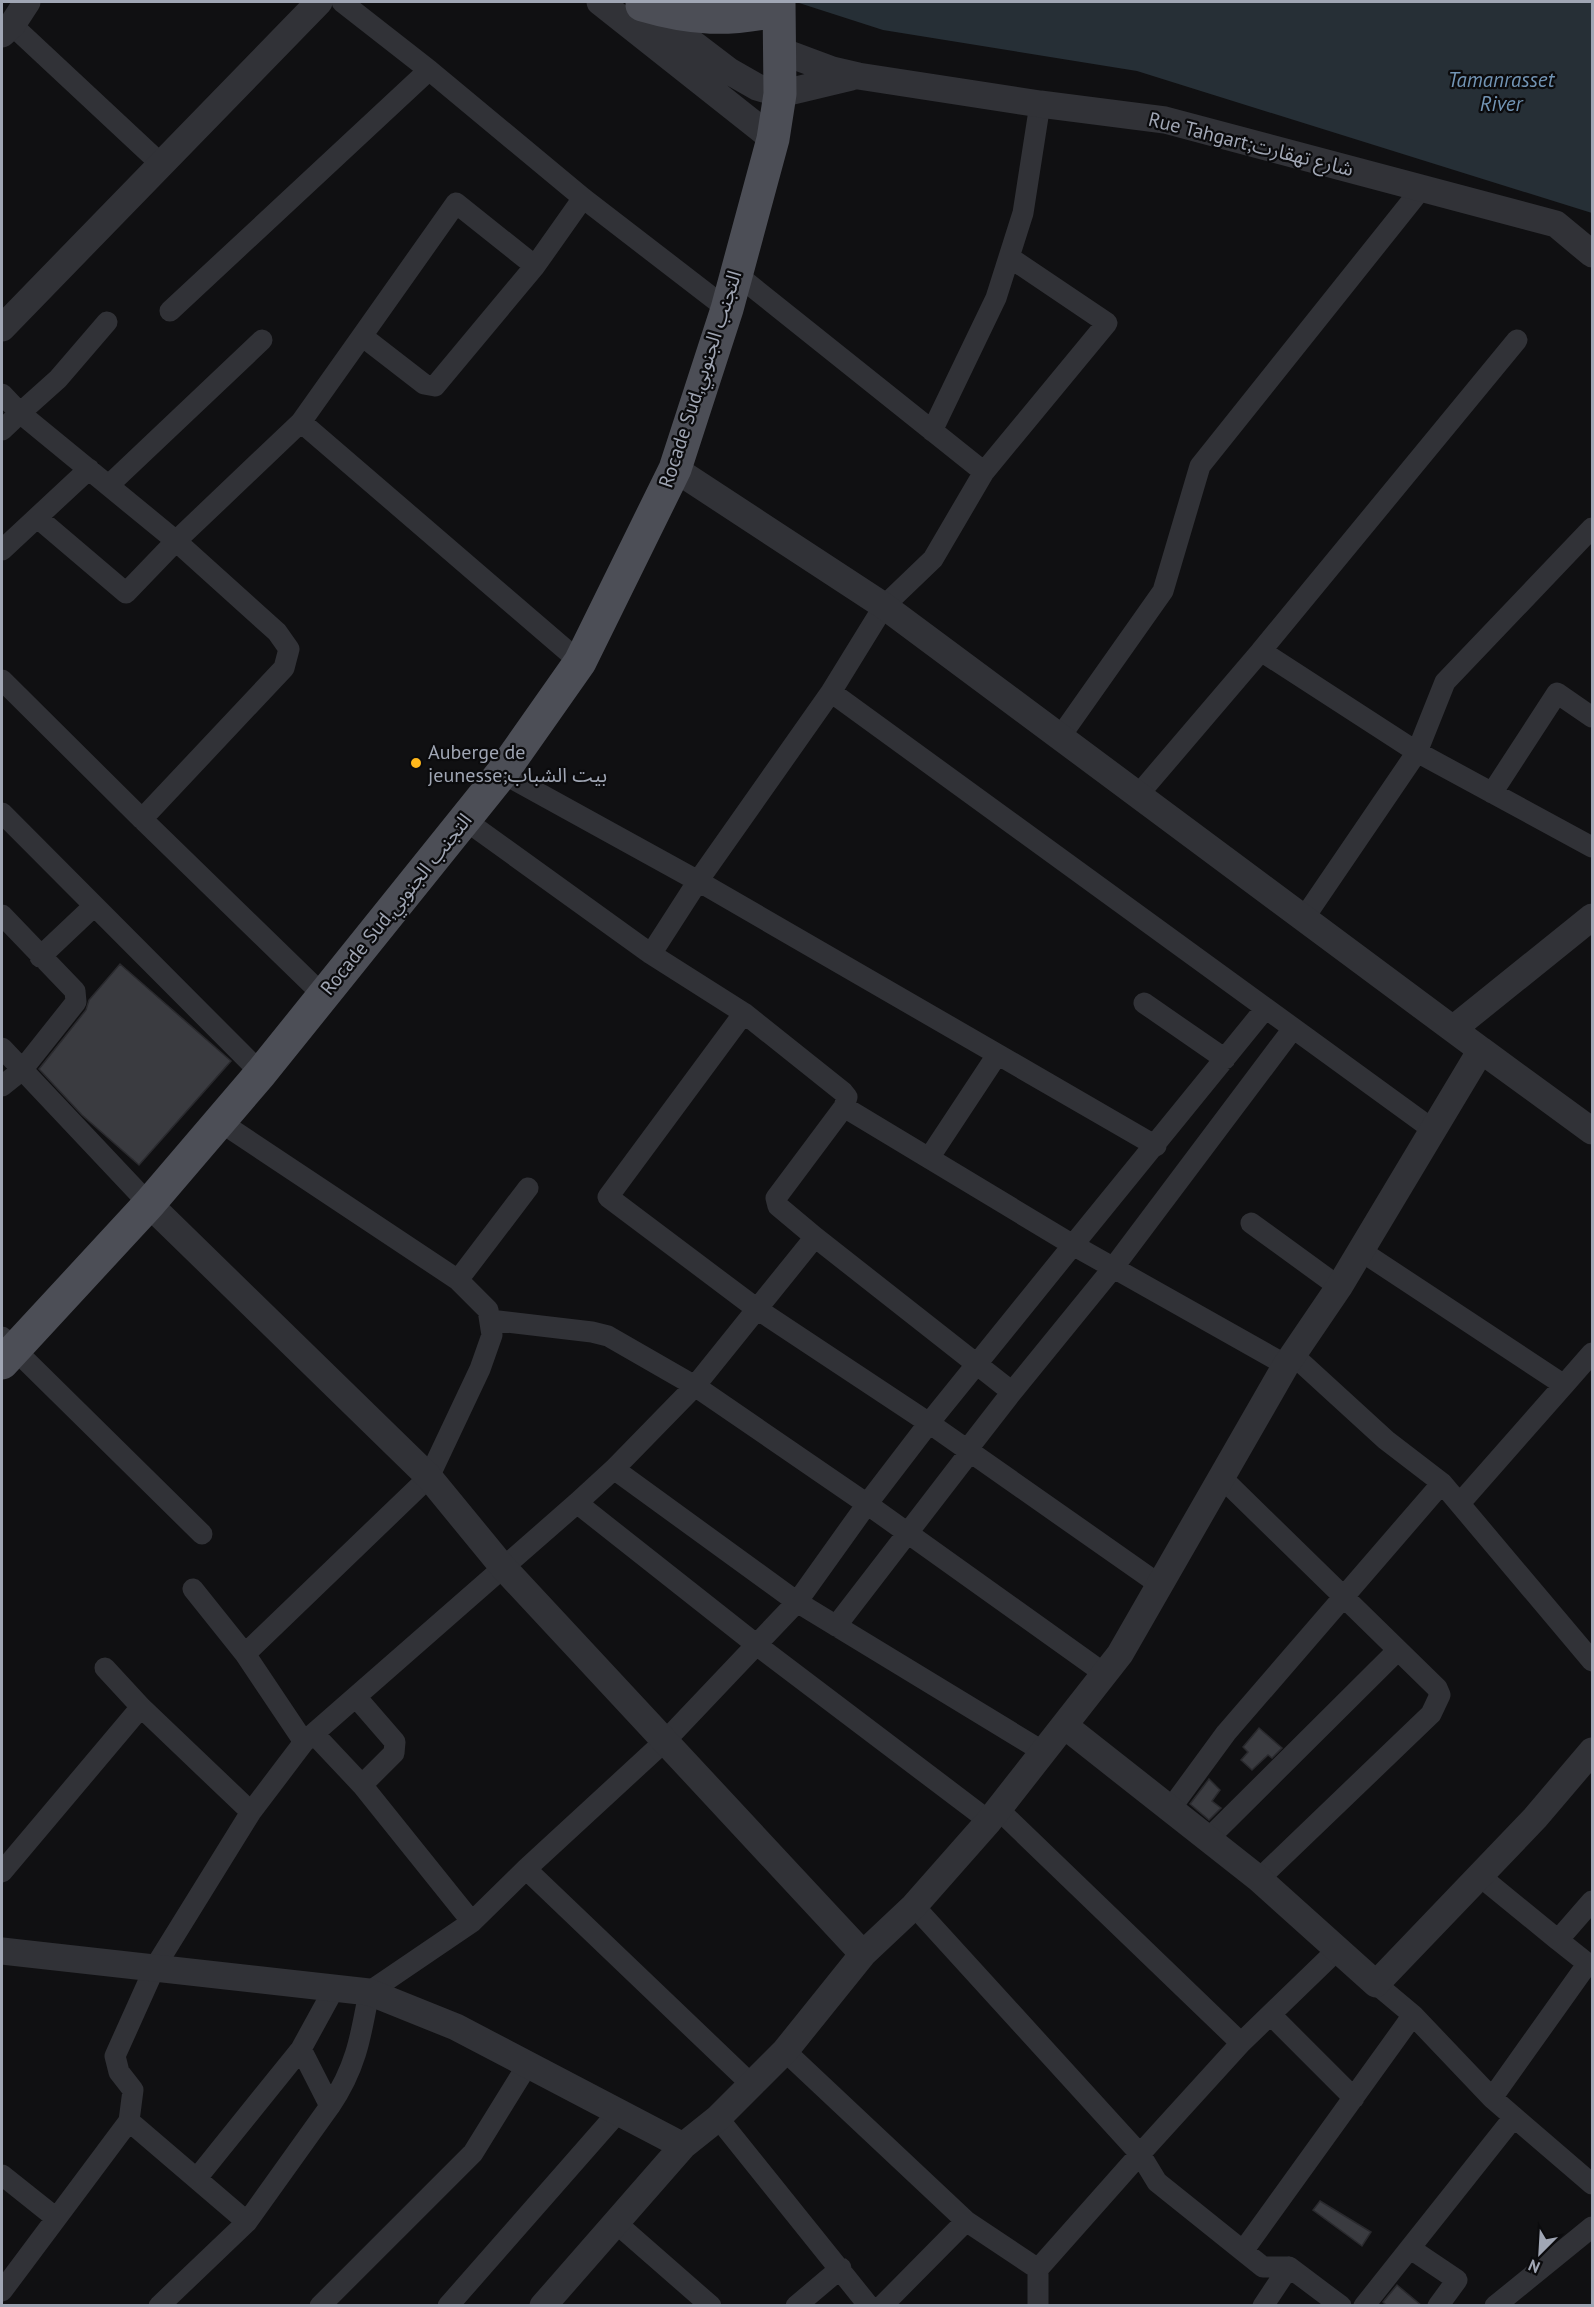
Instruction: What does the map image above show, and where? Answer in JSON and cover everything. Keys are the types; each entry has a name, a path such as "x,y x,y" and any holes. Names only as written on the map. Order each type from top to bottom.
{"main road":[{"path":"640,3 676,15 710,19 745,17 779,5"},
{"name":"Rocade Sud,التجنب الجنوبي","path":"6,1350 149,1204 261,1073 502,773 580,662 675,469 728,309 735,273 773,139 780,94 779,5"}],"street":[{"path":"2,328 319,2"},
{"path":"342,2 429,70 583,198 728,309"},
{"path":"600,2 773,139"},
{"path":"640,3 729,71 757,87 780,94"},
{"path":"18,13 162,165"},
{"name":"Rue Tahgart;شارع تهقارت","path":"780,51 832,70 858,76 1040,104 1165,120 1556,224 1593,254"},
{"path":"170,311 429,70"},
{"name":"Rue Tahgart;شارع تهقارت","path":"780,94 858,76"},
{"path":"932,431 996,298 1023,213 1040,104"},
{"path":"1060,737 1163,591 1200,466 1422,188"},
{"path":"362,336 424,384 435,386 535,266 583,198"},
{"path":"39,519 126,593 176,541 301,422 456,202 535,266"},
{"path":"651,954 698,881 831,692 884,606 933,558 984,472 1107,323 1009,257"},
{"path":"735,273 984,472"},
{"path":"2,430 58,379 107,322"},
{"path":"109,485 262,340"},
{"path":"1138,795 1262,651 1517,340"},
{"path":"2,394 20,413 176,541 277,632 289,649 284,668 142,819"},
{"path":"301,422 580,662"},
{"path":"2,550 39,519 89,469"},
{"path":"675,469 884,606 1593,1131"},
{"path":"1304,918 1417,752 1445,682 1593,528"},
{"path":"1262,651 1417,752 1593,847"},
{"path":"2,680 323,995"},
{"path":"831,692 1292,1030 1432,1129"},
{"path":"1492,793 1557,693 1593,717"},
{"path":"502,773 698,881 1156,1146"},
{"path":"2,813 261,1073"},
{"path":"465,820 651,954 744,1013 843,1092 847,1097 844,1107 776,1198 778,1206 1012,1392"},
{"path":"40,957 94,906"},
{"path":"2,915 75,991 76,1002 22,1070 2,1086"},
{"path":"1453,1029 1593,917"},
{"path":"1144,1003 1225,1059"},
{"path":"159,2306 247,2222 330,2106 346,2082 358,2054 369,1992 472,1922 666,1740 758,1646 797,1602 867,1504 929,1423 1265,1009"},
{"path":"744,1013 608,1197 757,1309 929,1423 1160,1585"},
{"path":"836,1626 1012,1392 1113,1268 1292,1030"},
{"path":"2,1048 149,1204 429,1477 502,1566 863,1954"},
{"path":"543,2306 683,2146 718,2118 785,2051 863,1954 914,1906 994,1815 1120,1654 1289,1360 1339,1287 1481,1050"},
{"path":"929,1158 998,1055"},
{"path":"844,1107 1113,1268 1289,1360 1442,1483 1461,1502 1544,1607 1593,1661"},
{"path":"219,1122 458,1280 488,1310 492,1335 480,1369 429,1477 245,1654"},
{"path":"458,1280 528,1188"},
{"path":"1251,1222 1339,1287"},
{"path":"2,2291 129,2121 133,2090 119,2072 115,2056 155,1967 251,1812 309,1738 614,1469 695,1386 815,1237"},
{"path":"1361,1251 1564,1385"},
{"path":"490,1320 592,1332 608,1336 695,1386 867,1504 1105,1674"},
{"path":"6,1350 202,1534"},
{"path":"1461,1502 1593,1353"},
{"path":"614,1469 797,1602 1042,1751"},
{"path":"1222,1478 1437,1688 1440,1695 1431,1714 1260,1879"},
{"path":"1172,1808 1226,1734 1442,1483"},
{"path":"577,1503 758,1646 994,1815 1240,2043"},
{"path":"193,1589 309,1738 362,1785 472,1922"},
{"path":"1209,1838 1398,1650"},
{"path":"105,1668 141,1707 251,1812"},
{"path":"356,1697 395,1742 394,1753 362,1785"},
{"path":"2,1872 141,1707"},
{"path":"1065,1725 1260,1879 1336,1951 1413,2015 1492,2098 1593,2184"},
{"path":"1376,1984 1481,1877 1593,1751"},
{"path":"526,1869 752,2085"},
{"path":"1481,1877 1590,1965 1492,2098"},
{"path":"1558,1940 1593,1901"},
{"path":"914,1906 1140,2154 1157,2182 1263,2266 1289,2267 1341,2306"},
{"path":"2,1951 369,1992 456,2027 620,2110 683,2146"},
{"path":"1038,2306 1038,2269 1240,2043 1336,1951"},
{"path":"197,2178 301,2049 335,1987"},
{"path":"1271,2015 1354,2097"},
{"path":"1243,2251 1413,2015"},
{"path":"301,2049 330,2106"},
{"path":"785,2051 966,2221 1038,2269"},
{"path":"320,2306 473,2153 528,2064"},
{"path":"448,2306 620,2110"},
{"path":"1364,2306 1514,2117"},
{"path":"718,2118 841,2268 868,2306"},
{"path":"129,2121 247,2222"},
{"path":"2,2175 56,2218"},
{"path":"882,2306 966,2221"},
{"path":"615,2222 711,2306"},
{"path":"1495,2306 1593,2227"},
{"path":"1411,2249 1457,2280 1438,2306"},
{"path":"1263,2306 1289,2267"},
{"path":"796,2306 841,2268"}],"water":[{"name":"Tamanrasset River","path":"796,2 1592,2 1592,213 1137,71 883,30"}],"building":[{"path":"120,964 231,1061 139,1165 82,1115 39,1069 86,1010 89,1000"},
{"path":"1259,1728 1282,1748 1272,1758 1268,1755 1252,1770 1241,1760 1248,1752 1243,1747"},
{"path":"1209,1779 1220,1790 1212,1801 1221,1808 1209,1820 1190,1804"},
{"path":"1320,2201 1371,2232 1362,2246 1313,2210"},
{"path":"1397,2285 1422,2306 1387,2306 1383,2302"}],"place":[{"name":"Auberge de jeunesse;بيت الشباب","path":"416,763"}]}
